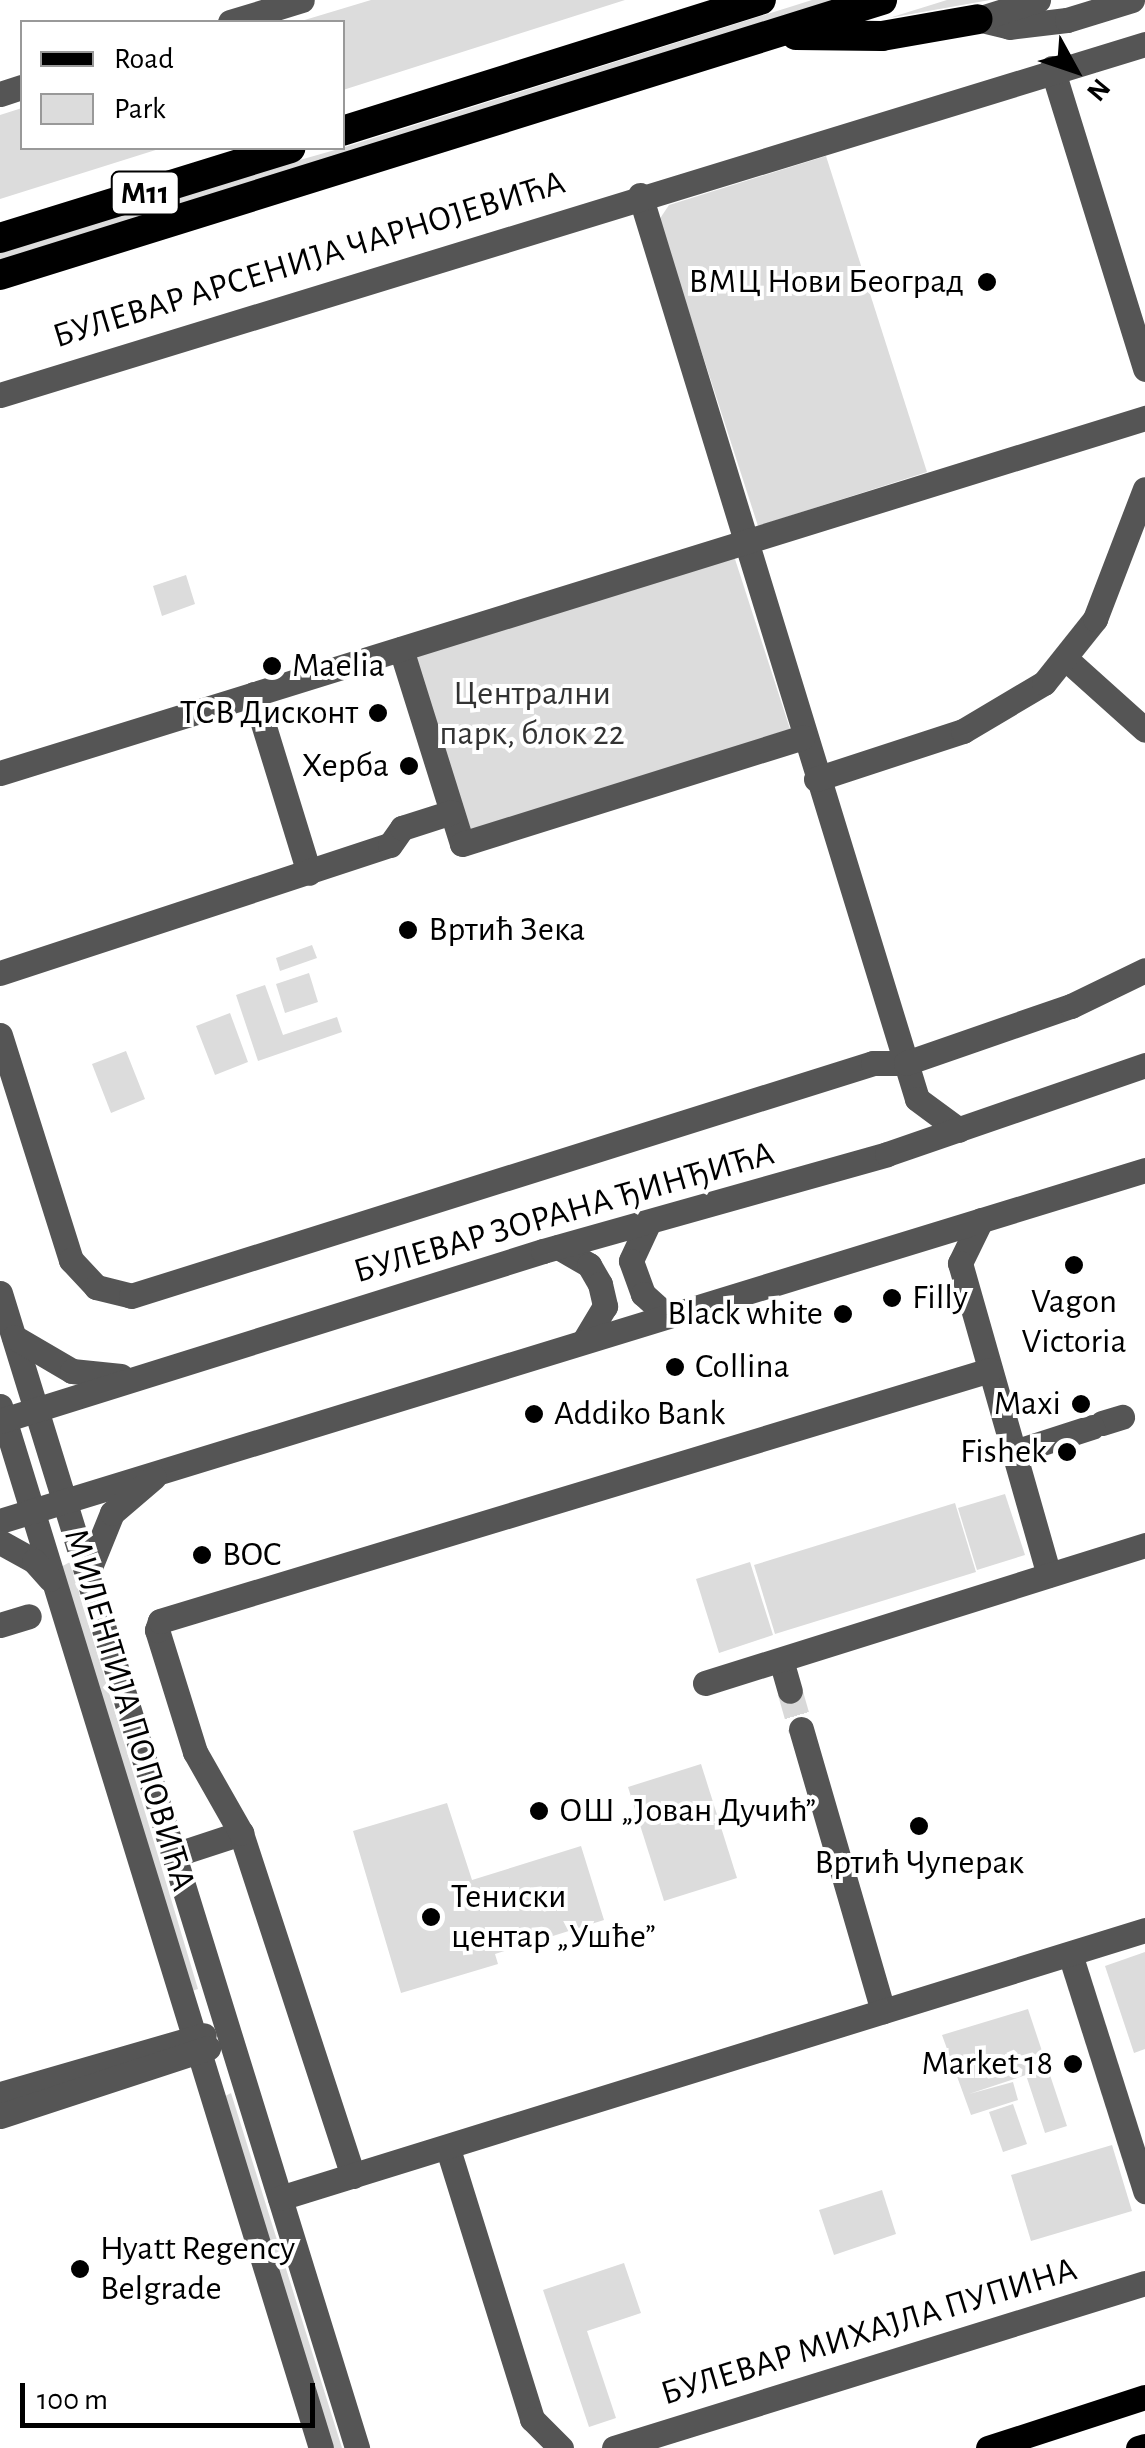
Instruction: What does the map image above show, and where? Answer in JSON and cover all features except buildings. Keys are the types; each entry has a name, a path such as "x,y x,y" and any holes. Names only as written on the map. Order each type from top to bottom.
{"highway":[{"path":"345,130 762,0"},
{"name":"M11","path":"0,275 882,0"},
{"path":"773,34 882,36 978,19"},
{"name":"M11","path":"0,238 284,150"}],"main road":[{"path":"988,2448 1145,2397"},
{"path":"1138,2448 1145,2446"}],"street":[{"path":"237,20 302,0"},
{"path":"978,19 1038,0"},
{"path":"978,19 1008,27 1048,22 1132,0"},
{"name":"БУЛЕВАР АРСЕНИЈА ЧАРНОЈЕВИЋА","path":"0,396 1052,68 1145,44"},
{"path":"1052,68 1137,316 1145,369"},
{"path":"640,196 749,540 803,737 906,1063 916,1100 902,1149"},
{"path":"0,773 1145,418"},
{"path":"816,779 990,719 1066,659 1113,582 1145,492"},
{"path":"401,648 462,844 803,737"},
{"path":"1066,659 1145,730"},
{"path":"254,694 309,874"},
{"path":"0,973 309,874 390,845 402,828 452,812"},
{"name":"БУЛЕВАР ЗОРАНА ЂИНЂИЋА","path":"0,1035 71,1260 104,1292 131,1296 873,1062 906,1063 1071,1006 1145,970"},
{"name":"БУЛЕВАР ЗОРАНА ЂИНЂИЋА","path":"1,1416 36,1410 558,1247 647,1226 902,1149 1145,1064"},
{"path":"1116,1074 1145,1084"},
{"path":"916,1100 960,1130"},
{"path":"0,1520 1144,1170"},
{"path":"960,1263 981,1220"},
{"path":"647,1226 631,1261 644,1294 666,1315"},
{"path":"922,1238 960,1263 1049,1575"},
{"path":"558,1247 589,1264 600,1284 605,1306 585,1340"},
{"name":"МИЛЕНТИЈА ПОПОВИЋА","path":"0,1293 356,2448"},
{"path":"14,1337 77,1373 141,1376"},
{"name":"МИЛЕНТИЈА ПОПОВИЋА","path":"354,2176 241,1832 197,1758 157,1630 163,1619 990,1370"},
{"name":"МИЛЕНТИЈА ПОПОВИЋА","path":"1,1416 321,2448"},
{"path":"1014,1452 1119,1418"},
{"path":"88,1572 112,1514 163,1470"},
{"path":"0,1542 34,1561 56,1588"},
{"path":"704,1683 1145,1545"},
{"path":"0,1626 29,1616"},
{"path":"781,1660 790,1691"},
{"path":"801,1729 883,2011"},
{"name":"МИЛЕНТИЈА ПОПОВИЋА","path":"174,1856 241,1832"},
{"path":"280,2198 1145,1930"},
{"path":"1070,1954 1141,2163 1145,2191"},
{"path":"0,2094 229,2035"},
{"path":"0,2116 194,2045"},
{"path":"448,2149 532,2418 561,2448"},
{"name":"БУЛЕВАР МИХАЈЛА ПУПИНА","path":"614,2448 1145,2282"}],"green space":[{"path":"371,0 625,0 345,89 345,20 305,20"},
{"path":"812,0 840,0 0,260 0,245 345,147"},
{"path":"947,0 990,0 889,18"},
{"path":"20,109 20,150 156,150 0,199 0,115"},
{"path":"826,156 927,472 758,526 659,220 669,205"},
{"name":"Централни парк, блок 22","path":"734,556 790,729 472,833 408,654"},
{"path":"186,575 195,604 162,616 153,586"},
{"path":"312,945 317,958 280,971 276,958"},
{"path":"309,973 318,1002 285,1013 276,984"},
{"path":"265,985 283,1035 337,1017 342,1032 258,1061 236,995"},
{"path":"230,1013 248,1062 215,1075 196,1026"},
{"path":"126,1051 145,1099 111,1113 92,1064"},
{"path":"1005,1494 1025,1555 977,1570 958,1508"},
{"path":"955,1503 976,1572 775,1634 754,1565"},
{"path":"70,1562 198,1989 185,1993 59,1568"},
{"path":"750,1562 773,1635 719,1653 696,1579"},
{"path":"701,1764 737,1878 664,1901 628,1787"},
{"name":"Тениски центар „Ушће”","path":"447,1803 472,1880 581,1846 604,1920 495,1954 498,1964 401,1993 353,1831"},
{"path":"1145,1952 1145,2049 1134,2053 1105,1966"},
{"path":"1028,2009 1067,2126 1045,2133 1026,2075 969,2094 1013,2082 1018,2100 971,2115 942,2035"},
{"path":"231,2093 342,2448 332,2448 218,2100"},
{"path":"1013,2104 1027,2144 1003,2152 989,2112"},
{"path":"1112,2145 1132,2211 1031,2241 1011,2175"},
{"path":"882,2190 896,2234 834,2255 819,2210"},
{"path":"624,2263 641,2313 587,2331 616,2418 589,2427 543,2290"}],"tunnel":[{"path":"790,1691 801,1729"}],"place":[{"name":"ВМЦ Нови Београд","path":"987,282"},
{"name":"Maelia","path":"272,666"},
{"name":"ТСВ Дисконт","path":"378,713"},
{"name":"Херба","path":"409,766"},
{"name":"Вртић Зека","path":"408,930"},
{"name":"Vagon Victoria","path":"1074,1265"},
{"name":"Filly","path":"892,1298"},
{"name":"Black white","path":"843,1314"},
{"name":"Collina","path":"675,1367"},
{"name":"Maxi","path":"1081,1404"},
{"name":"Addiko Bank","path":"534,1414"},
{"name":"Fishek","path":"1067,1452"},
{"name":"BOC","path":"202,1555"},
{"name":"ОШ „Јован Дучић”","path":"539,1811"},
{"name":"Вртић Чуперак","path":"919,1826"},
{"name":"Тениски центар „Ушће”","path":"431,1917"},
{"name":"Market 18","path":"1073,2064"},
{"name":"Hyatt Regency Belgrade","path":"80,2269"}]}
